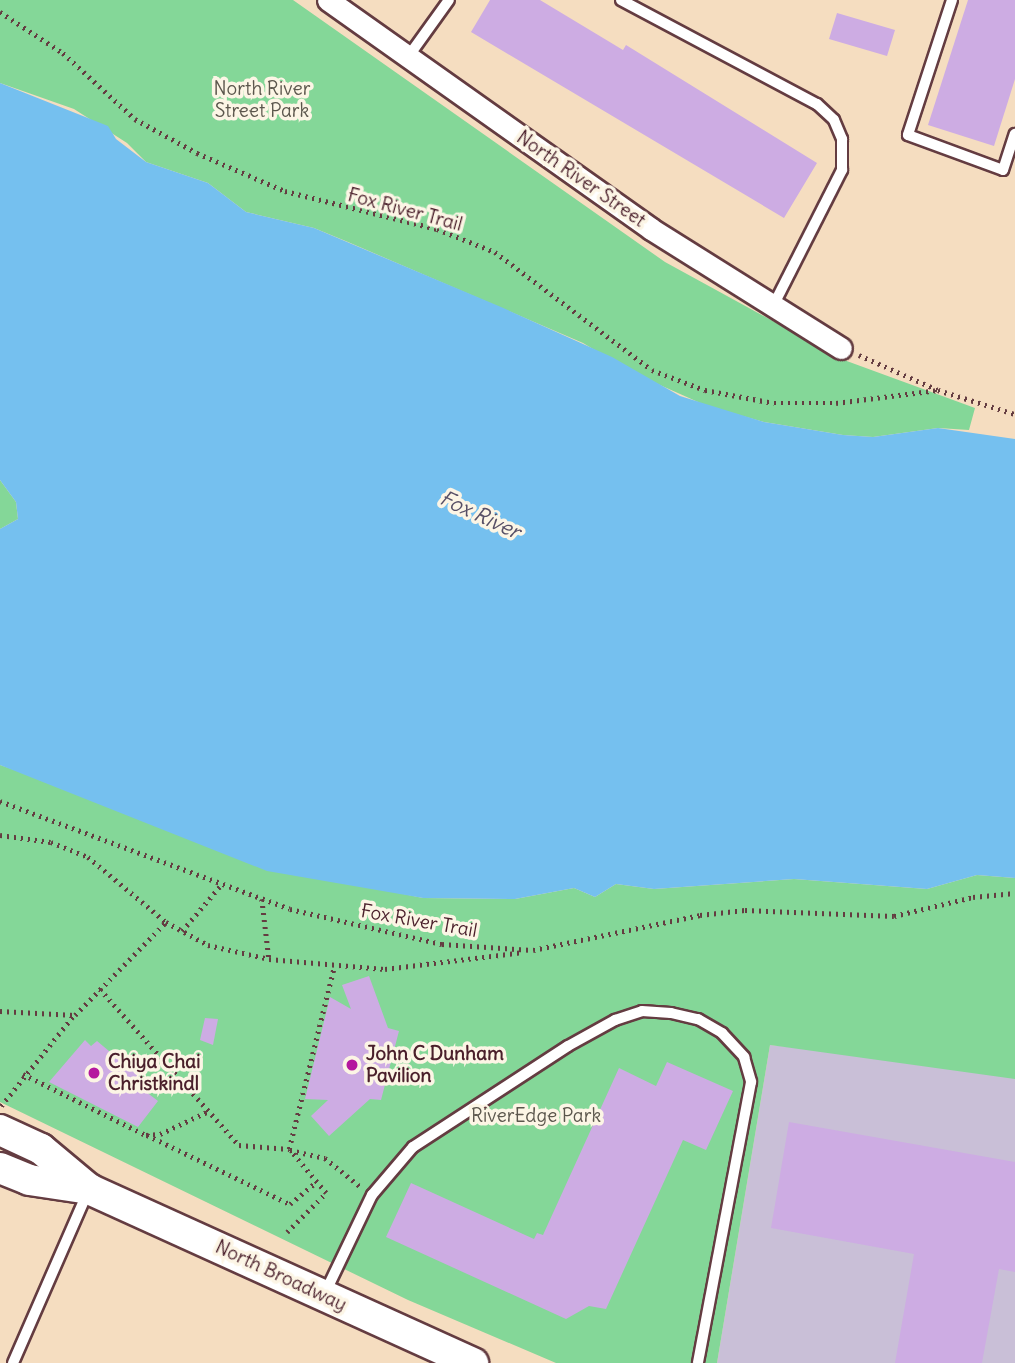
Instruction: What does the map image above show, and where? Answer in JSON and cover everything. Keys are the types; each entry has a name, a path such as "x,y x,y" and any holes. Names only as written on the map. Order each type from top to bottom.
{"main road":[{"name":"North Broadway","path":"0,1118 89,1189 473,1363"},
{"name":"North Broadway","path":"0,1168 29,1181 89,1189"}],"street":[{"name":"North River Street","path":"328,0 651,229 841,348"}],"lane":[{"path":"408,57 449,0"},
{"path":"621,0 817,104 834,120 842,139 842,170 774,306"},
{"path":"952,0 908,135 1003,170 1015,134"},
{"path":"324,1295 372,1195 413,1147 568,1046 642,1011 698,1019 722,1033 744,1058 751,1082 698,1363"},
{"path":"13,1363 89,1189"}],"path":[{"name":"Fox River Trail","path":"0,12 63,53 135,119 197,153 285,191 373,216 437,229 495,252 652,370 705,390 774,403 836,403 938,390"},
{"path":"841,348 938,390 1015,414"},
{"name":"Fox River Trail","path":"0,801 111,839 221,885 262,899 442,944 533,950 700,915 744,910 894,916 973,897 1015,893"},
{"path":"0,835 51,842 88,857 166,922 208,945 269,958 334,967 434,966 533,950"},
{"path":"182,931 221,885"},
{"path":"262,899 269,958"},
{"path":"0,1118 23,1074 75,1015 166,922"},
{"path":"289,1149 334,967"},
{"path":"100,989 239,1145 289,1149 325,1158 372,1195"},
{"path":"0,1011 75,1015"},
{"path":"23,1074 290,1204 315,1183"},
{"path":"146,1135 160,1134 209,1111"},
{"path":"287,1232 327,1194 289,1149"}],"shaded area":[{"path":"770,1045 1015,1070 1015,1363 717,1363"}],"green space":[{"name":"North River Street Park","path":"0,0 293,0 665,262 844,360 975,408 969,430 938,428 873,437 843,435 764,422 707,406 633,373 583,343 348,242 314,228 246,212 208,183 146,162 127,143 74,109 0,83"},
{"path":"0,480 16,502 18,519 0,529"},
{"name":"RiverEdge Park","path":"0,765 355,884 423,898 515,899 574,888 595,897 616,884 654,889 794,879 927,889 977,875 1015,878 1015,1079 770,1045 717,1363 556,1363 408,1300 0,1102"}],"water":[{"name":"Fox River","path":"0,83 108,126 116,139 146,162 208,183 246,212 314,228 501,307 612,357 680,396 764,422 843,435 873,437 938,428 1015,439 1015,878 977,875 927,889 794,879 654,889 616,884 595,897 574,888 515,899 423,898 267,871 0,765 0,529 18,519 16,502 0,480"}],"building":[{"path":"490,0 540,0 623,50 626,45 817,163 784,218 471,32"},
{"path":"968,0 1015,0 1015,79 994,146 928,125"},
{"path":"837,13 895,30 887,56 829,39"},
{"name":"John C Dunham Pavilion","path":"369,976 388,1028 399,1031 381,1100 370,1099 329,1136 311,1116 328,1100 305,1099 330,997 351,1009 342,985"},
{"path":"205,1018 218,1019 213,1045 200,1040"},
{"path":"85,1040 91,1046 97,1041 146,1082 141,1088 158,1101 138,1127 49,1082"},
{"path":"667,1062 733,1091 706,1150 683,1140 606,1309 589,1306 566,1319 386,1237 411,1183 534,1239 537,1233 543,1235 619,1068 656,1086"},
{"path":"789,1122 1015,1162 1015,1272 999,1269 982,1363 895,1363 914,1254 771,1228"}],"place":[{"name":"John C Dunham Pavilion","path":"352,1065"},
{"name":"Chiya Chai Christkindl","path":"94,1073"}]}
